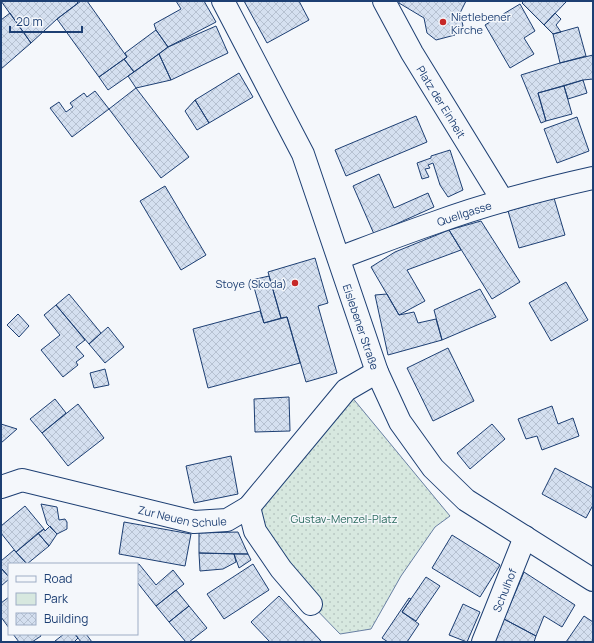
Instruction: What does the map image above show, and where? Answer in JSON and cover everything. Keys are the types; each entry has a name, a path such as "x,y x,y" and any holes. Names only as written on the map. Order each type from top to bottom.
{"street":[{"name":"Eislebener Straße","path":"223,1 303,154 376,372 400,422 433,468 466,500 593,580"},
{"name":"Platz der Einheit","path":"384,1 495,203"},
{"name":"Quellgasse","path":"339,258 434,222 552,187 593,178"},
{"name":"Zur Neuen Schule","path":"1,487 22,480 194,522 228,520 249,507 346,390 376,372"},
{"path":"249,507 254,532 281,569 311,604"},
{"name":"Schulhof","path":"483,642 525,537"}],"green space":[{"name":"Gustav-Menzel-Platz","path":"346,390 450,516 435,527 401,576 371,629 340,634 311,604 249,507"}],"building":[{"path":"1,1 76,1 78,3 57,19 31,43"},
{"path":"81,1 87,1 127,57 99,77 57,19"},
{"path":"176,1 204,1 216,22 168,47 156,30 154,24 181,9"},
{"path":"244,1 299,1 309,20 267,43"},
{"name":"Nietlebener Kirche","path":"399,1 466,1 460,13 463,26 455,35 436,40 427,33 424,18 399,3"},
{"path":"524,1 566,2 544,25 522,3"},
{"path":"520,4 535,31 524,38 534,54 510,68 485,25"},
{"path":"10,13 31,43 1,69 1,20"},
{"path":"555,13 561,19 556,25 561,32 553,34 544,25"},
{"path":"216,26 228,53 171,80 159,54 168,47"},
{"path":"578,27 586,56 560,63 553,34"},
{"path":"156,30 168,47 134,72 124,59 127,57 125,53"},
{"path":"159,54 171,80 136,88 128,76"},
{"path":"593,55 593,79 583,80 538,93 546,121 541,123 521,75"},
{"path":"124,59 134,72 108,90 99,77"},
{"path":"239,73 253,97 209,123 195,100"},
{"path":"583,80 587,93 568,99 564,86"},
{"path":"564,86 572,114 546,121 538,93"},
{"path":"136,88 189,157 161,178 109,109"},
{"path":"95,91 109,109 72,137 50,108 59,102 66,112 73,107 70,103 84,93 87,97"},
{"path":"195,100 209,123 197,130 185,111"},
{"path":"416,116 427,142 346,176 335,150"},
{"path":"577,117 589,151 557,163 544,129"},
{"path":"450,150 463,190 448,197 440,185 433,163 428,165 430,168 425,169 429,177 422,179 417,163 431,158 431,156"},
{"path":"379,174 394,208 428,193 434,207 374,234 353,186"},
{"path":"165,186 206,255 181,270 140,201"},
{"path":"554,198 565,235 519,248 508,211"},
{"path":"481,221 520,282 492,299 449,230"},
{"path":"449,230 461,250 407,270 425,301 399,315 371,267 395,252"},
{"path":"315,258 328,303 318,306 337,373 306,382 287,317 281,318 268,272"},
{"path":"269,276 281,318 264,323 252,280"},
{"path":"566,282 588,320 551,341 529,303"},
{"path":"480,289 496,317 442,340 434,310"},
{"path":"69,294 101,333 89,344 56,305"},
{"path":"387,294 399,315 414,312 418,323 436,319 442,340 388,355 375,295"},
{"path":"56,305 85,340 76,347 84,356 76,362 78,365 63,377 41,350 60,335 44,315"},
{"path":"260,311 264,323 287,317 300,363 208,388 193,329"},
{"path":"18,314 29,326 19,337 7,325"},
{"path":"108,327 124,347 105,363 89,344"},
{"path":"448,348 474,401 433,421 407,368"},
{"path":"105,369 109,385 94,388 90,373"},
{"path":"289,397 290,431 255,432 254,399"},
{"path":"55,399 66,413 42,433 30,419"},
{"path":"78,404 104,438 68,466 42,433"},
{"path":"552,406 558,424 573,418 579,436 542,450 537,436 526,439 518,419"},
{"path":"1,424 17,429 1,443"},
{"path":"492,424 505,439 470,469 457,453"},
{"path":"231,456 238,494 194,503 186,466"},
{"path":"555,468 593,488 593,505 586,518 542,494"},
{"path":"41,504 57,507 59,520 65,519 67,522 67,529 57,534 47,524"},
{"path":"25,506 44,529 16,552 1,533 1,526"},
{"path":"124,522 191,534 185,566 119,554"},
{"path":"50,526 57,534 49,546 38,533 44,529 45,531"},
{"path":"238,532 248,554 199,553 199,533"},
{"path":"38,533 49,546 28,563 26,563 16,552"},
{"path":"452,535 500,565 480,597 432,568"},
{"path":"14,550 26,563 8,563 8,576 1,568 1,561"},
{"path":"199,553 234,554 236,562 223,569 200,571"},
{"path":"234,554 248,554 251,560 239,568"},
{"path":"138,564 156,585 173,570 184,584 156,606 138,583"},
{"path":"253,564 269,590 224,619 207,594"},
{"path":"1,568 8,576 8,580 1,586"},
{"path":"524,572 575,605 562,627 544,616 536,636 504,619"},
{"path":"426,577 440,586 416,621 402,612"},
{"path":"176,590 189,606 169,622 156,606"},
{"path":"279,596 322,642 270,642 251,622"},
{"path":"8,598 8,627 1,617 1,603"},
{"path":"409,598 411,599 402,612 419,624 407,642 388,642 382,638"},
{"path":"463,604 480,612 467,642 449,635"},
{"path":"189,606 207,628 189,642 186,642 169,622"},
{"path":"584,616 593,622 593,642 566,642"},
{"path":"504,619 536,636 534,642 495,642"},
{"path":"14,635 41,636 32,642 19,642"},
{"path":"63,635 76,635 78,638 74,642 55,641"},
{"path":"76,635 87,635 92,642 81,642"}],"place":[{"name":"Nietlebener Kirche","path":"443,22"},
{"name":"Stoye (Skoda)","path":"295,283"}]}
